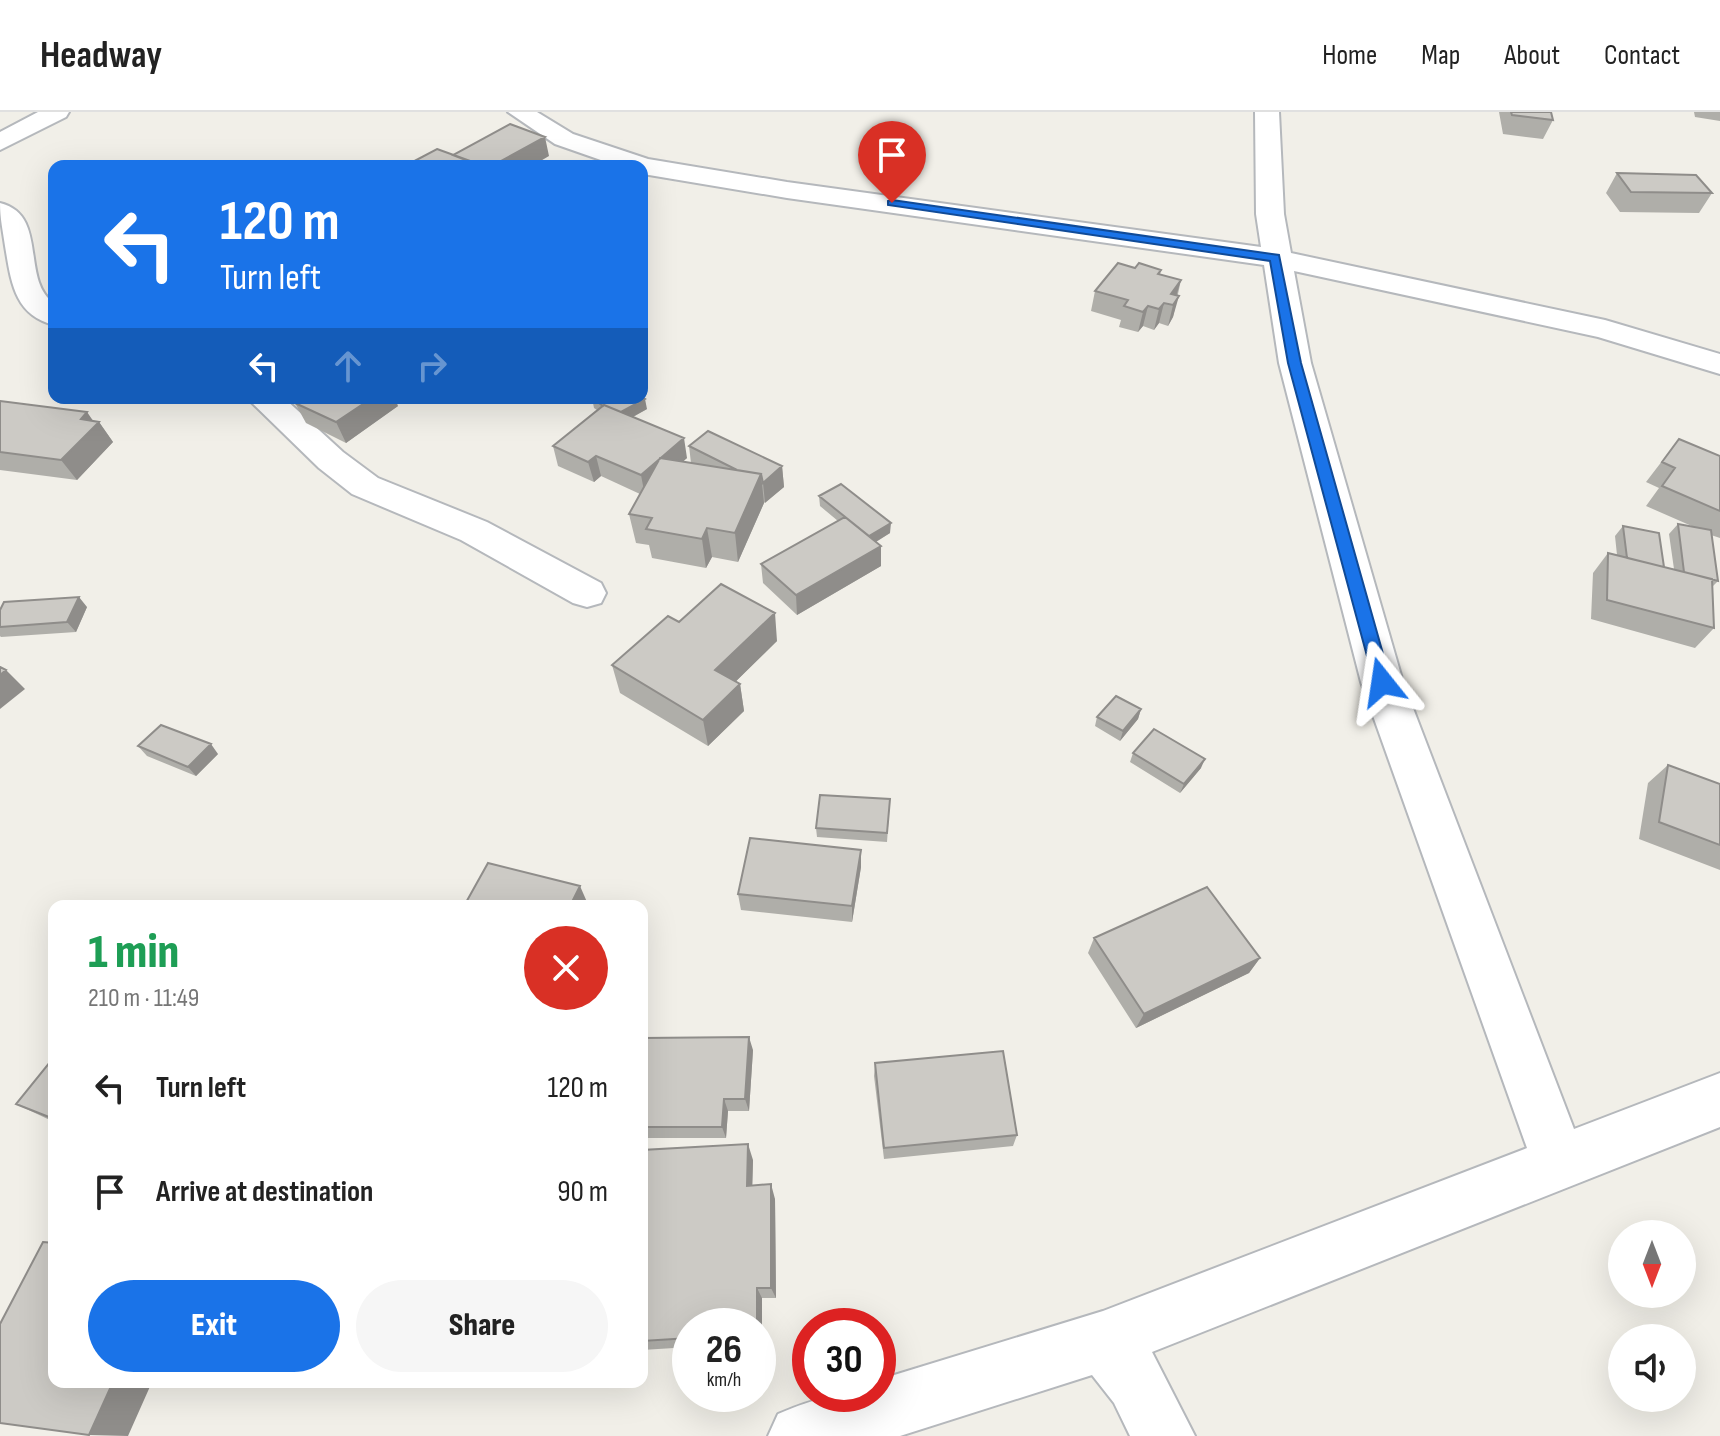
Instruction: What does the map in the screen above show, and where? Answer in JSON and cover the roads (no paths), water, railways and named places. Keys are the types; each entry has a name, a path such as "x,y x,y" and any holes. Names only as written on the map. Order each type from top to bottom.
{"street":[{"path":"0,142 57,112"},
{"path":"520,112 564,139 625,160"},
{"path":"1267,112 1270,214 1295,363 1382,682 1559,1161"},
{"path":"648,167 787,190 1275,258 1590,325 1720,364"},
{"path":"0,211 9,216 21,250 26,293 34,306 48,313"},
{"path":"270,404 331,460 365,486 474,531 587,593"},
{"path":"800,1436 1103,1341 1720,1100"},
{"path":"1103,1341 1136,1381 1163,1436"}]}
